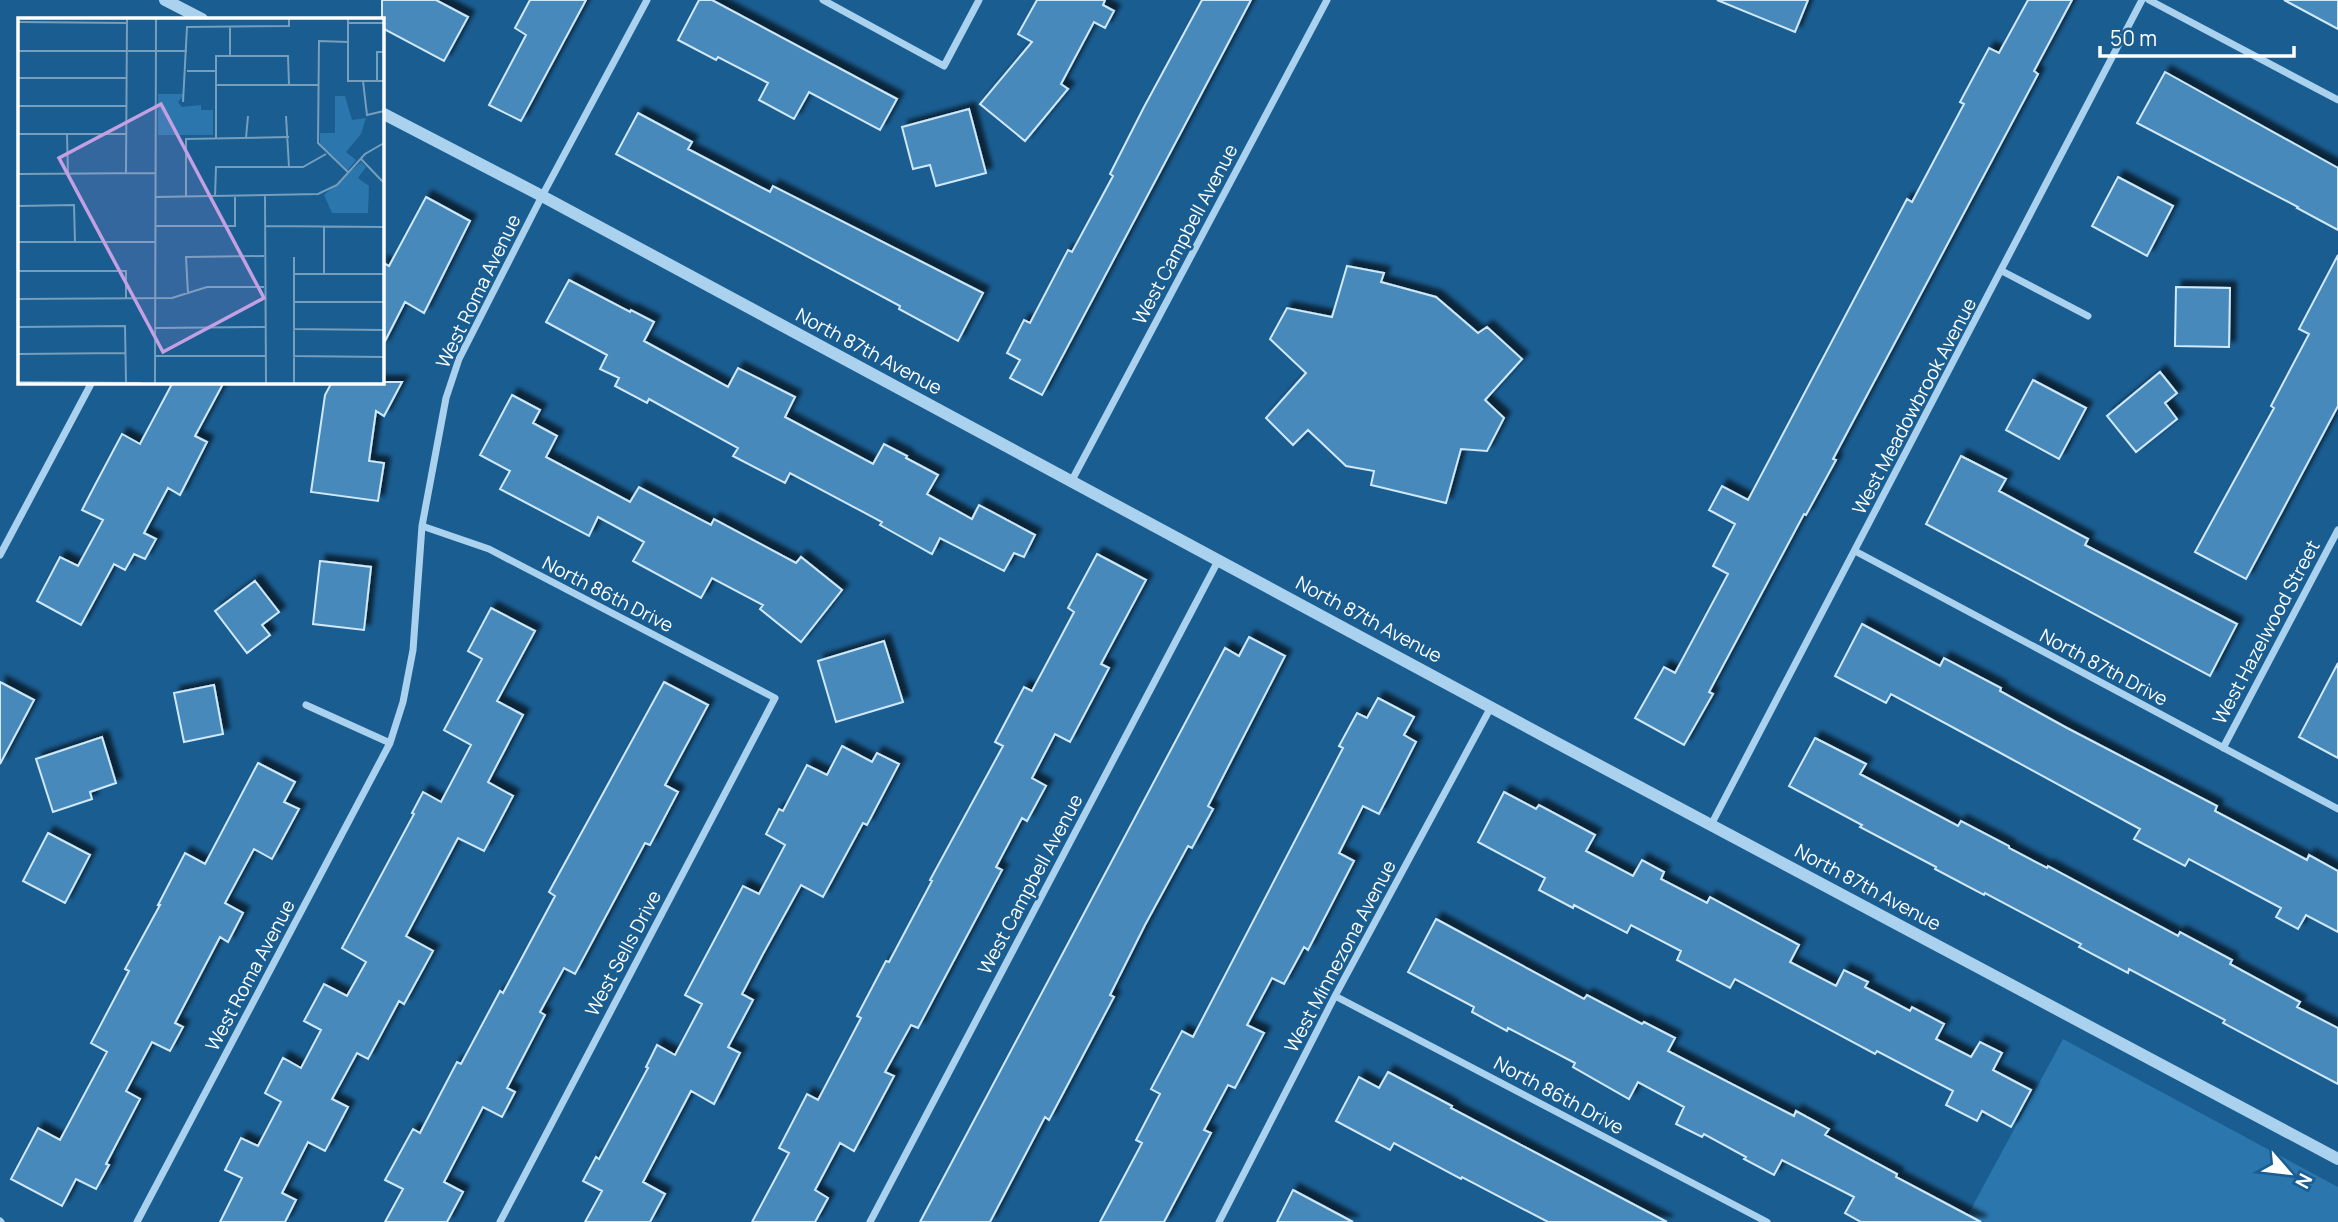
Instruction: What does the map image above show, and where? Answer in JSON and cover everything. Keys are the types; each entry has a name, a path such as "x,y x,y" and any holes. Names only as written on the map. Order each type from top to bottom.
{"street":[{"path":"165,0 200,18"},
{"name":"West Roma Avenue","path":"137,1222 390,743 403,702 413,650 422,526 446,398 459,359 647,0"},
{"path":"823,0 944,66 979,0"},
{"name":"West Campbell Avenue","path":"1071,482 1327,0"},
{"name":"West Meadowbrook Avenue","path":"1710,825 2142,0"},
{"path":"2149,0 2338,100"},
{"name":"North 87th Avenue","path":"383,114 542,196 1710,825 2338,1159"},
{"path":"2002,271 2088,316"},
{"path":"0,555 91,383"},
{"name":"North 86th Drive","path":"422,526 489,550 775,698"},
{"name":"West Hazelwood Street","path":"2223,748 2338,530"},
{"name":"North 87th Drive","path":"1855,551 2338,809"},
{"name":"West Campbell Avenue","path":"870,1222 1218,561"},
{"name":"West Sells Drive","path":"500,1222 775,698"},
{"path":"306,705 390,743"},
{"name":"West Minnezona Avenue","path":"1219,1222 1335,996 1491,706"},
{"name":"North 86th Drive","path":"1335,996 1767,1222"}],"shaded area":[{"path":"2063,1039 2338,1187 2338,1222 1964,1222"}],"building":[{"path":"382,0 436,0 468,17 444,61 383,29"},
{"path":"530,0 586,0 521,121 489,105 526,35 515,28"},
{"path":"699,0 712,0 897,99 880,130 809,92 794,119 759,100 768,83 678,40"},
{"path":"1037,0 1105,0 1103,5 1114,11 1105,28 1094,22 1061,84 1068,89 1025,141 980,104 1032,42 1018,34"},
{"path":"1202,0 1251,0 1042,395 1010,378 1020,360 1007,353 1024,320 1030,323 1068,250 1072,252 1113,176 1110,174 1144,107"},
{"path":"1717,0 1808,0 1795,32"},
{"path":"2028,0 2072,0 2034,71 2038,74 1833,459 1836,460 1806,515 1804,514 1709,692 1713,694 1684,745 1635,718 1664,667 1675,673 1728,574 1713,566 1735,524 1709,510 1722,486 1748,500 1907,199 1912,202 1964,104 1960,102 1989,48 1999,53"},
{"path":"2284,0 2338,0 2338,29"},
{"path":"2165,72 2338,168 2338,230 2137,123"},
{"path":"969,109 986,173 936,186 930,165 913,169 902,127"},
{"path":"638,113 692,142 688,149 770,192 773,186 983,293 958,341 899,309 900,306 616,154"},
{"path":"2118,177 2173,206 2147,256 2092,226"},
{"path":"426,197 470,221 424,313 405,302 383,345 383,263 389,266"},
{"path":"2338,255 2338,406 2246,579 2195,552 2274,408 2271,406 2309,334 2299,329"},
{"path":"1347,266 1384,273 1381,282 1436,297 1478,333 1487,327 1522,359 1485,400 1504,418 1487,451 1461,449 1446,503 1371,485 1374,471 1346,466 1308,430 1293,445 1266,418 1306,373 1270,339 1287,308 1332,317"},
{"path":"569,280 654,322 644,341 728,387 738,368 795,397 785,417 873,464 884,444 907,456 906,458 938,475 927,494 972,519 979,505 1035,535 1024,557 1014,553 1004,571 940,538 932,554 880,525 882,522 790,473 785,483 733,456 738,448 649,399 647,403 615,386 619,378 600,369 607,355 546,322"},
{"path":"2176,287 2230,288 2229,347 2175,346"},
{"path":"2160,372 2177,393 2165,403 2177,419 2136,452 2107,416"},
{"path":"2033,380 2086,408 2059,459 2006,430"},
{"path":"402,382 384,416 376,411 369,461 384,463 378,501 311,492 325,395 331,383"},
{"path":"172,383 223,383 195,436 207,442 180,495 168,488 144,533 156,539 145,559 134,554 125,570 114,564 81,625 37,601 60,557 78,566 103,520 82,510 122,434 140,444"},
{"path":"512,395 540,410 533,423 557,436 546,457 630,502 639,487 711,525 714,519 796,563 801,557 842,590 801,642 760,609 763,605 712,578 701,598 633,561 644,542 598,517 589,536 500,489 510,471 480,455"},
{"path":"1961,456 2006,479 1999,491 2088,539 2085,545 2237,624 2210,676 1926,524"},
{"path":"1097,554 1146,580 1101,664 1109,668 1070,742 1055,734 1032,778 1046,786 1027,821 1022,818 996,867 1002,870 918,1028 911,1025 885,1072 894,1076 854,1151 840,1143 815,1190 828,1198 815,1222 752,1222 789,1153 779,1148 807,1094 818,1100 861,1018 857,1016 886,961 889,962 1003,746 995,742 1024,687 1032,691 1074,612 1068,608"},
{"path":"320,561 371,567 364,630 313,624"},
{"path":"255,581 279,612 262,625 270,635 247,653 215,611"},
{"path":"491,608 535,631 497,701 523,715 488,782 513,796 484,851 458,838 406,936 433,951 404,1004 399,1001 368,1059 357,1053 332,1099 348,1107 325,1151 308,1142 282,1193 296,1200 285,1222 220,1222 242,1178 225,1170 241,1138 258,1146 281,1102 265,1093 283,1058 301,1068 321,1030 304,1021 324,984 347,996 366,962 342,948 414,814 412,813 423,792 441,802 471,745 444,730 482,659 468,651"},
{"path":"1862,624 1940,666 1944,658 2001,688 2000,691 2067,728 2217,806 2215,811 2307,860 2309,855 2338,871 2338,932 2306,915 2298,929 2276,917 2281,908 2189,859 2185,866 2134,839 2140,829 1891,694 1886,703 1835,676"},
{"path":"1249,637 1285,656 1208,806 1213,809 1192,848 1188,846 1145,925 1110,995 1114,997 1049,1120 1045,1117 990,1222 920,1222 1225,648 1239,656"},
{"path":"884,641 903,702 836,722 818,661"},
{"path":"2338,663 2338,758 2299,737"},
{"path":"0,682 34,700 0,764"},
{"path":"664,682 708,705 665,785 678,792 650,845 645,843 575,974 564,968 540,1012 545,1015 507,1088 515,1092 502,1117 483,1107 444,1182 463,1192 447,1222 385,1222 403,1189 385,1180 413,1129 420,1133 457,1062 461,1064 500,991 503,993 555,896 549,892"},
{"path":"214,685 223,734 184,742 174,693"},
{"path":"1378,698 1414,717 1404,735 1416,742 1379,814 1363,806 1339,853 1354,861 1308,950 1304,947 1284,984 1272,978 1247,1025 1264,1033 1235,1088 1228,1085 1204,1130 1211,1133 1164,1222 1100,1222 1142,1143 1136,1140 1160,1094 1151,1089 1182,1031 1193,1037 1343,748 1339,746 1357,713 1367,718"},
{"path":"102,737 116,783 90,792 92,799 53,812 36,759"},
{"path":"1815,738 1866,764 1860,774 1958,826 1961,821 2178,936 2180,932 2232,960 2230,964 2300,1002 2297,1007 2338,1028 2338,1084 2223,1023 2225,1020 2129,969 2128,973 2079,947 2081,944 1935,869 1936,867 1789,786"},
{"path":"842,746 872,762 877,753 899,764 867,825 863,823 823,897 801,885 763,954 742,994 753,1000 728,1047 740,1053 714,1104 691,1091 643,1182 665,1194 650,1222 585,1222 602,1191 583,1181 596,1157 599,1159 648,1068 646,1067 657,1045 675,1055 702,1004 685,995 743,886 759,894 785,845 766,834 779,809 783,811 807,765 827,775"},
{"path":"258,763 295,782 284,802 299,809 272,859 254,849 225,903 243,913 228,942 220,937 175,1023 183,1027 170,1051 152,1042 126,1091 140,1099 96,1189 76,1179 62,1206 11,1179 38,1128 60,1140 107,1052 91,1043 129,971 125,969 185,853 205,864"},
{"path":"1504,792 1536,809 1539,805 1595,835 1586,851 1633,876 1642,860 1664,872 1661,879 1707,903 1710,897 1799,945 1790,962 1836,986 1844,970 1868,982 1865,987 1910,1011 1912,1007 1944,1024 1936,1039 1971,1057 1980,1042 2002,1053 1993,1070 2031,1090 2011,1127 1982,1111 1977,1121 1946,1105 1953,1091 1877,1051 1875,1054 1735,979 1730,988 1677,960 1681,951 1631,925 1627,933 1539,890 1545,878 1478,842"},
{"path":"48,833 90,855 65,903 23,881"},
{"path":"1436,919 1584,999 1587,995 1675,1038 1668,1051 1794,1116 1796,1111 1829,1129 1825,1135 1981,1222 1861,1222 1845,1213 1854,1197 1782,1160 1774,1175 1704,1134 1702,1137 1676,1124 1684,1107 1638,1082 1629,1099 1573,1067 1575,1063 1472,1012 1474,1007 1408,972"},
{"path":"1388,1072 1667,1222 1548,1222 1394,1143 1390,1150 1336,1121 1359,1077 1379,1088"},
{"path":"1293,1190 1353,1222 1277,1222"}]}
